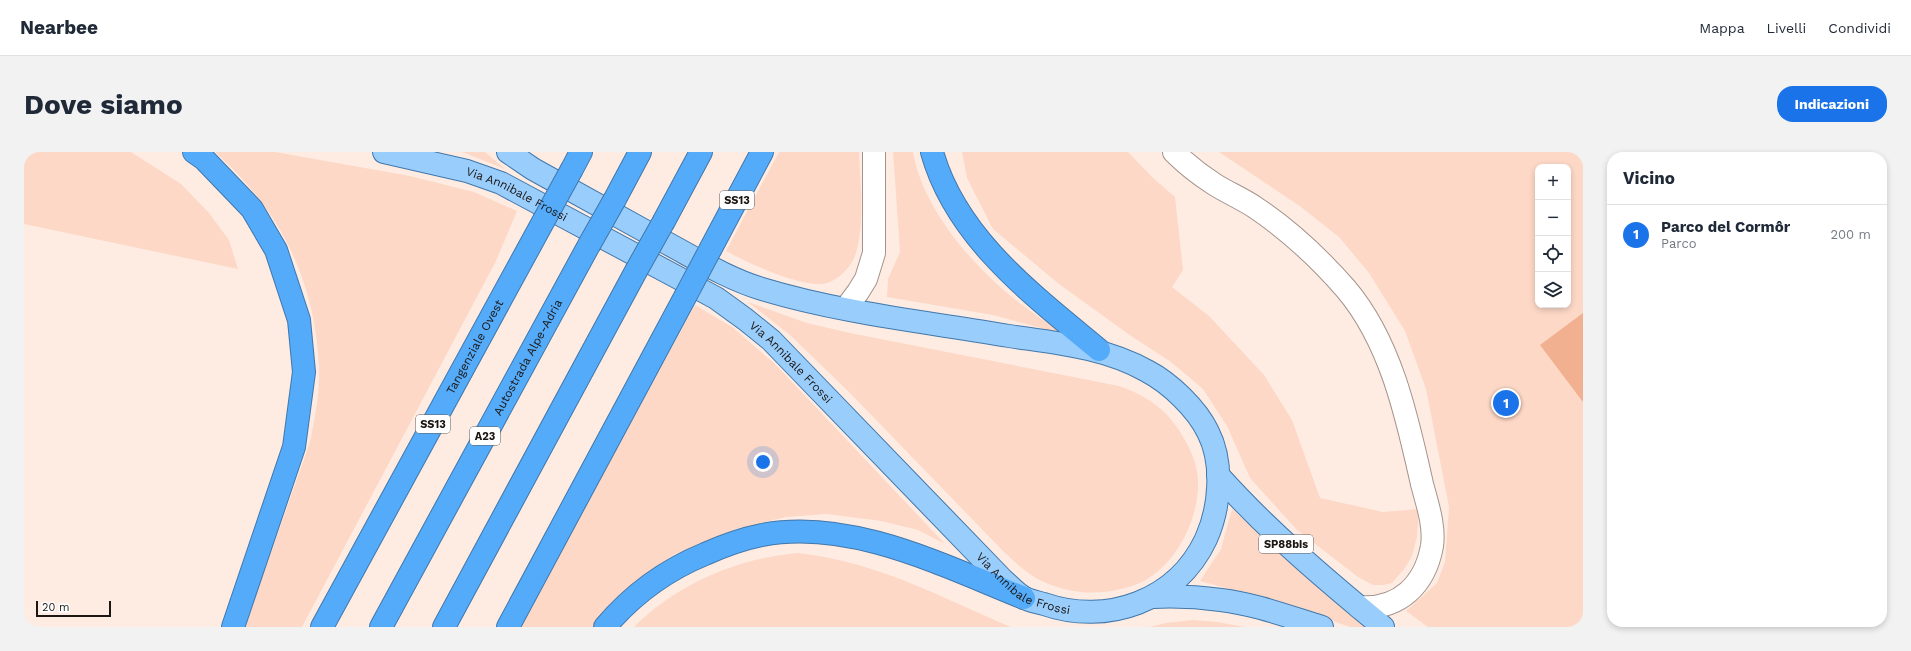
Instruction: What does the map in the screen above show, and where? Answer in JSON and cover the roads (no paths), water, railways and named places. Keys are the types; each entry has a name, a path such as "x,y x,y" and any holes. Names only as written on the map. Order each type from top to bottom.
{"highway":[{"path":"194,152 204,159 252,209 276,250 300,320 304,372 294,446 233,627"},
{"name":"Autostrada Alpe-Adria","path":"381,627 640,152"},
{"path":"444,627 701,152"},
{"name":"SS13","path":"508,627 762,152"},
{"path":"932,152 936,167 951,199 992,255 1020,284 1099,350"},
{"name":"Tangenziale Ovest","path":"322,627 577,160"},
{"path":"605,627 616,614 637,596 664,575 687,562 715,550 755,537 789,532 824,533 893,547 1024,598"}],"main road":[{"name":"Via Annibale Frossi","path":"384,152 467,171 501,183 716,298 745,318 771,340 1002,580 1024,598 1059,609 1091,613 1115,610 1153,597 1172,584 1186,570 1207,538 1214,512 1218,475 1216,455 1208,432 1190,406 1168,384 1146,370 1099,350 846,308 797,298 740,281 714,269 533,169 508,152"},
{"name":"SP88bis","path":"1218,475 1245,505 1296,553 1383,627"},
{"name":"Via Annibale Frossi","path":"1153,597 1184,596 1222,600 1275,612 1322,627"}],"lane":[{"path":"846,308 866,279 874,253 874,152"},
{"path":"1174,152 1185,163 1212,183 1255,207 1297,238 1346,289 1369,320 1395,379 1406,414 1429,514 1432,545 1426,567 1419,581 1406,594 1395,602 1384,606 1359,608"}],"place":[{"name":"Parco del Cormôr","path":"1506,403"}]}
